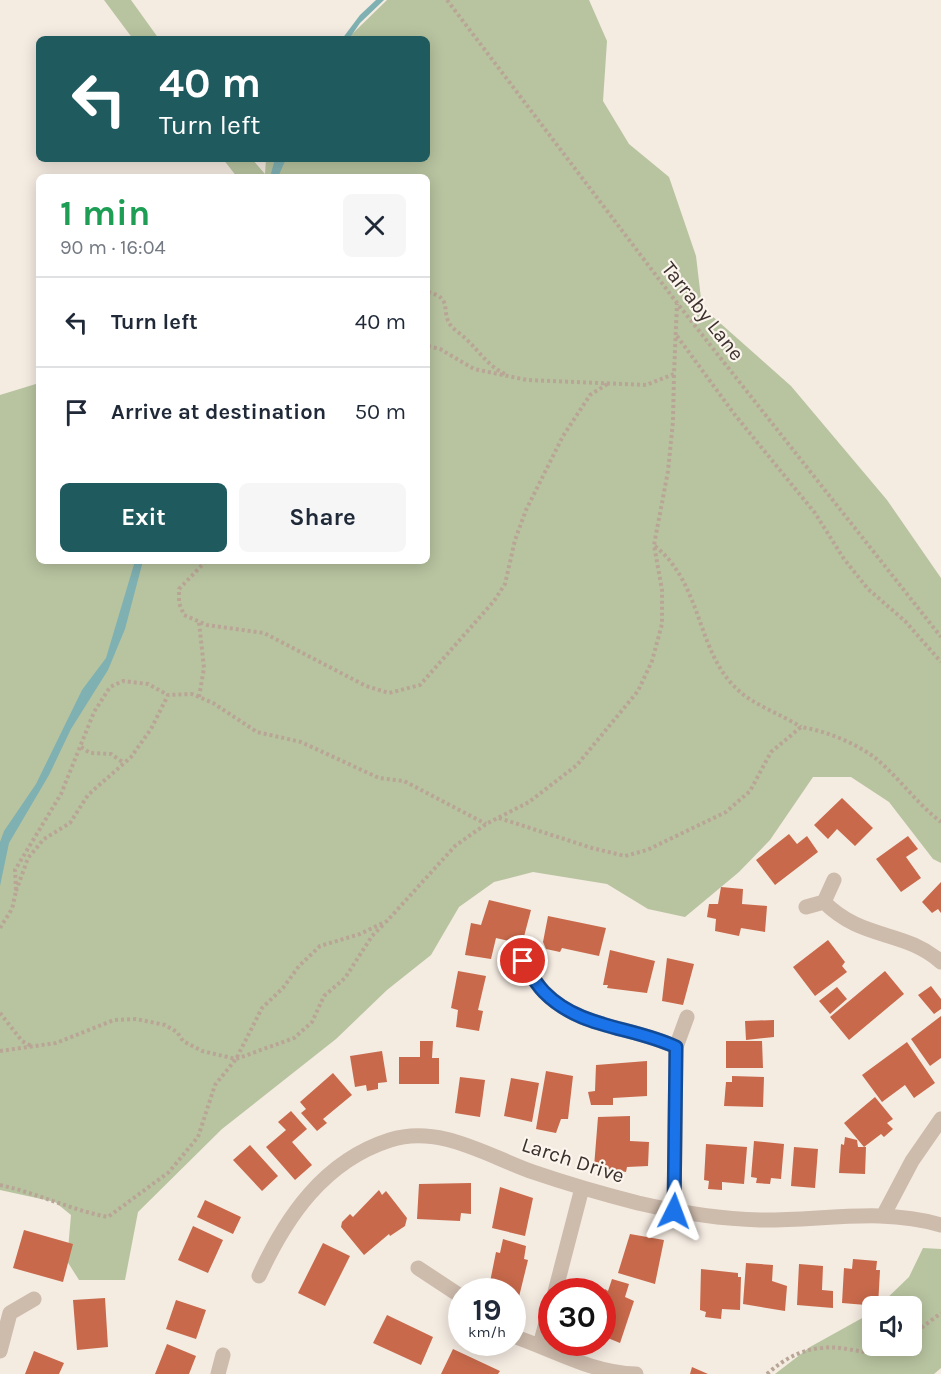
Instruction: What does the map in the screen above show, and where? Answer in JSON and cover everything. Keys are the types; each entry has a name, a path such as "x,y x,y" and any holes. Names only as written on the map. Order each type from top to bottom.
{"street":[{"path":"824,902 834,880"},
{"path":"806,907 824,902"},
{"path":"824,902 850,924 870,932 905,940 927,950 941,962"},
{"path":"523,961 543,991 566,1011 598,1024 660,1039 676,1047"},
{"path":"674,1211 676,1047 687,1017"},
{"path":"883,1216 912,1161 941,1119"},
{"name":"Larch Drive","path":"259,1276 273,1246 306,1195 344,1161 392,1139 417,1136 444,1138 582,1188 674,1211 758,1220 883,1216 941,1225"},
{"path":"559,1278 582,1188"},
{"path":"418,1268 448,1288"},
{"path":"0,1351 2,1327 10,1313 34,1299"},
{"path":"218,1374 223,1355"},
{"path":"563,1356 580,1364 620,1373 636,1374"}],"path":[{"name":"Tarraby Lane","path":"447,0 475,40 677,303 941,637"},
{"path":"430,293 438,295 444,301 451,325 482,359 511,377"},
{"path":"0,1051 33,1047 75,1036 114,1020 136,1019 165,1025 177,1032 183,1041 202,1051 236,1059 294,1038 312,1022 324,996 345,978 372,936 455,846 486,824 529,802 577,765 638,691 652,662 662,624 662,590 654,545 669,461 677,303"},
{"path":"677,336 735,415 816,513 844,560 868,589 905,621 941,662"},
{"path":"430,346 440,349 474,369 527,380 646,385 674,374"},
{"path":"203,564 179,589 178,603 184,615 199,622 264,633 366,686 389,693 399,693 420,685 494,601 505,584 522,520 563,436 590,394 609,383"},
{"path":"654,545 666,556 685,582 719,663 736,689 756,703 775,711 801,727 822,730 873,757 924,809 941,822"},
{"path":"199,622 204,668 199,697"},
{"path":"16,891 15,870 62,794 94,712 110,687 123,681 148,684 168,695 192,694 213,703 257,732 301,742 379,778 404,781 486,824"},
{"path":"0,928 12,909 28,858 44,839 70,823 88,795 124,763 143,742 168,695"},
{"path":"498,818 625,856 647,850 726,812 750,791 771,752 801,727"},
{"path":"81,746 90,753 111,753 124,763"},
{"path":"0,1185 108,1217 169,1172 198,1137 215,1085 236,1059 262,1008 320,946 360,934 387,921"},
{"path":"0,1013 22,1041 33,1047"},
{"path":"922,1327 941,1313"},
{"path":"766,1374 784,1360 802,1352 823,1347 862,1352"}],"green space":[{"path":"104,0 131,0 157,36 131,36"},
{"path":"387,0 589,0 607,41 603,101 629,144 669,177 696,256 702,307 791,386 887,500 941,578 941,863 933,859 889,802 851,777 813,777 770,840 739,872 685,917 648,909 607,884 533,872 494,882 459,907 431,955 387,990 336,1039 222,1129 138,1212 125,1280 79,1280 67,1261 71,1215 55,1202 0,1190 0,395 36,384 36,564 430,564 430,174 265,174 266,162 430,162 430,36 350,36"},
{"path":"225,162 255,162 265,174 235,174"},
{"path":"923,1248 941,1249 941,1368 934,1374 775,1374 810,1347 862,1318 862,1356 922,1356 922,1296 889,1296 909,1277"}],"water":[{"path":"376,0 384,0 360,23 351,36 344,36 360,15"},
{"path":"274,162 285,162 279,174 271,174"},
{"path":"134,564 142,564 125,629 108,670 71,729 49,775 9,843 0,886 0,842 4,831 36,784 82,690 106,658"}],"building":[{"path":"842,798 873,828 855,846 837,829 828,839 814,825"},
{"path":"789,834 797,844 807,836 818,852 775,885 756,860"},
{"path":"908,836 918,849 906,857 921,878 901,892 876,859"},
{"path":"941,882 941,913 938,909 932,913 922,902"},
{"path":"721,887 743,889 742,904 767,906 765,932 741,928 739,936 715,931 716,919 707,917 709,904 718,904"},
{"path":"489,900 531,910 522,944 496,938 491,959 465,955 471,923 481,925"},
{"path":"548,916 606,928 599,956 562,948 560,952 546,949 543,942"},
{"path":"828,940 845,962 842,966 847,972 815,996 793,967"},
{"path":"610,950 655,961 647,993 607,988 608,985 603,985"},
{"path":"667,958 694,964 683,1005 662,1001"},
{"path":"458,971 486,976 478,1010 483,1011 479,1031 456,1027 458,1010 451,1008"},
{"path":"885,971 904,994 849,1040 830,1017"},
{"path":"931,986 941,999 941,1009 934,1014 918,995"},
{"path":"837,987 847,999 830,1014 819,1001"},
{"path":"941,1016 941,1058 930,1066 911,1039"},
{"path":"774,1020 774,1037 746,1040 745,1021"},
{"path":"420,1041 433,1041 432,1058 439,1058 439,1084 399,1084 399,1057 420,1057"},
{"path":"726,1041 762,1041 763,1068 726,1068"},
{"path":"907,1042 935,1083 914,1098 905,1085 882,1102 862,1075"},
{"path":"382,1051 387,1082 378,1083 378,1089 367,1091 366,1085 355,1087 350,1056"},
{"path":"647,1061 647,1096 613,1098 613,1105 591,1105 588,1092 595,1091 596,1065"},
{"path":"546,1071 573,1076 568,1119 561,1119 556,1133 536,1129"},
{"path":"333,1073 352,1095 323,1119 327,1123 317,1131 301,1113 306,1109 300,1102"},
{"path":"732,1076 764,1077 763,1107 724,1106 726,1082 732,1082"},
{"path":"460,1077 485,1080 480,1117 455,1113"},
{"path":"511,1078 539,1083 532,1122 504,1116"},
{"path":"875,1097 893,1119 887,1123 893,1129 884,1137 881,1134 864,1147 844,1123"},
{"path":"291,1111 307,1129 292,1142 312,1165 295,1180 266,1147 286,1130 278,1122"},
{"path":"630,1116 630,1141 649,1142 648,1166 627,1167 626,1172 594,1167 598,1117"},
{"path":"845,1137 857,1140 858,1147 866,1147 865,1174 839,1173 841,1144 844,1145"},
{"path":"754,1141 784,1144 781,1179 771,1178 770,1184 756,1183 757,1178 751,1177"},
{"path":"706,1144 747,1147 744,1184 722,1182 722,1190 708,1189 709,1181 704,1180"},
{"path":"250,1145 278,1176 262,1191 233,1160"},
{"path":"794,1147 818,1149 815,1188 791,1186"},
{"path":"471,1183 471,1214 461,1213 460,1221 417,1219 419,1184"},
{"path":"500,1187 533,1198 525,1236 492,1228"},
{"path":"379,1190 382,1195 386,1191 407,1218 405,1226 390,1236 389,1234 364,1255 341,1227 342,1222 350,1214 353,1217"},
{"path":"205,1200 241,1217 233,1234 197,1217"},
{"path":"193,1226 223,1240 208,1273 178,1260"},
{"path":"24,1230 73,1244 63,1282 13,1268"},
{"path":"630,1234 664,1240 655,1284 618,1273"},
{"path":"503,1239 526,1246 524,1259 528,1260 524,1278 491,1278 496,1252 500,1253"},
{"path":"323,1243 350,1256 325,1306 298,1293"},
{"path":"853,1259 877,1261 876,1270 880,1270 879,1296 862,1296 862,1305 842,1303 844,1268 852,1269"},
{"path":"746,1263 773,1265 772,1281 787,1286 785,1311 743,1304"},
{"path":"799,1264 823,1266 822,1290 833,1291 833,1308 797,1305"},
{"path":"701,1269 738,1273 738,1277 741,1277 740,1310 722,1309 721,1319 705,1317 706,1312 700,1310"},
{"path":"616,1280 629,1284 625,1297 634,1301 620,1343 616,1341"},
{"path":"105,1298 108,1347 77,1350 73,1300"},
{"path":"176,1300 206,1310 196,1339 166,1329"},
{"path":"387,1315 433,1337 421,1365 373,1343"},
{"path":"167,1344 196,1356 189,1374 155,1374"},
{"path":"34,1351 64,1363 59,1374 25,1374"},
{"path":"450,1356 468,1356 500,1371 498,1374 441,1374"},
{"path":"692,1367 708,1374 690,1374"}],"route":[{"path":"523,961 543,991 566,1011 598,1024 660,1039 676,1047 674,1211"}]}
